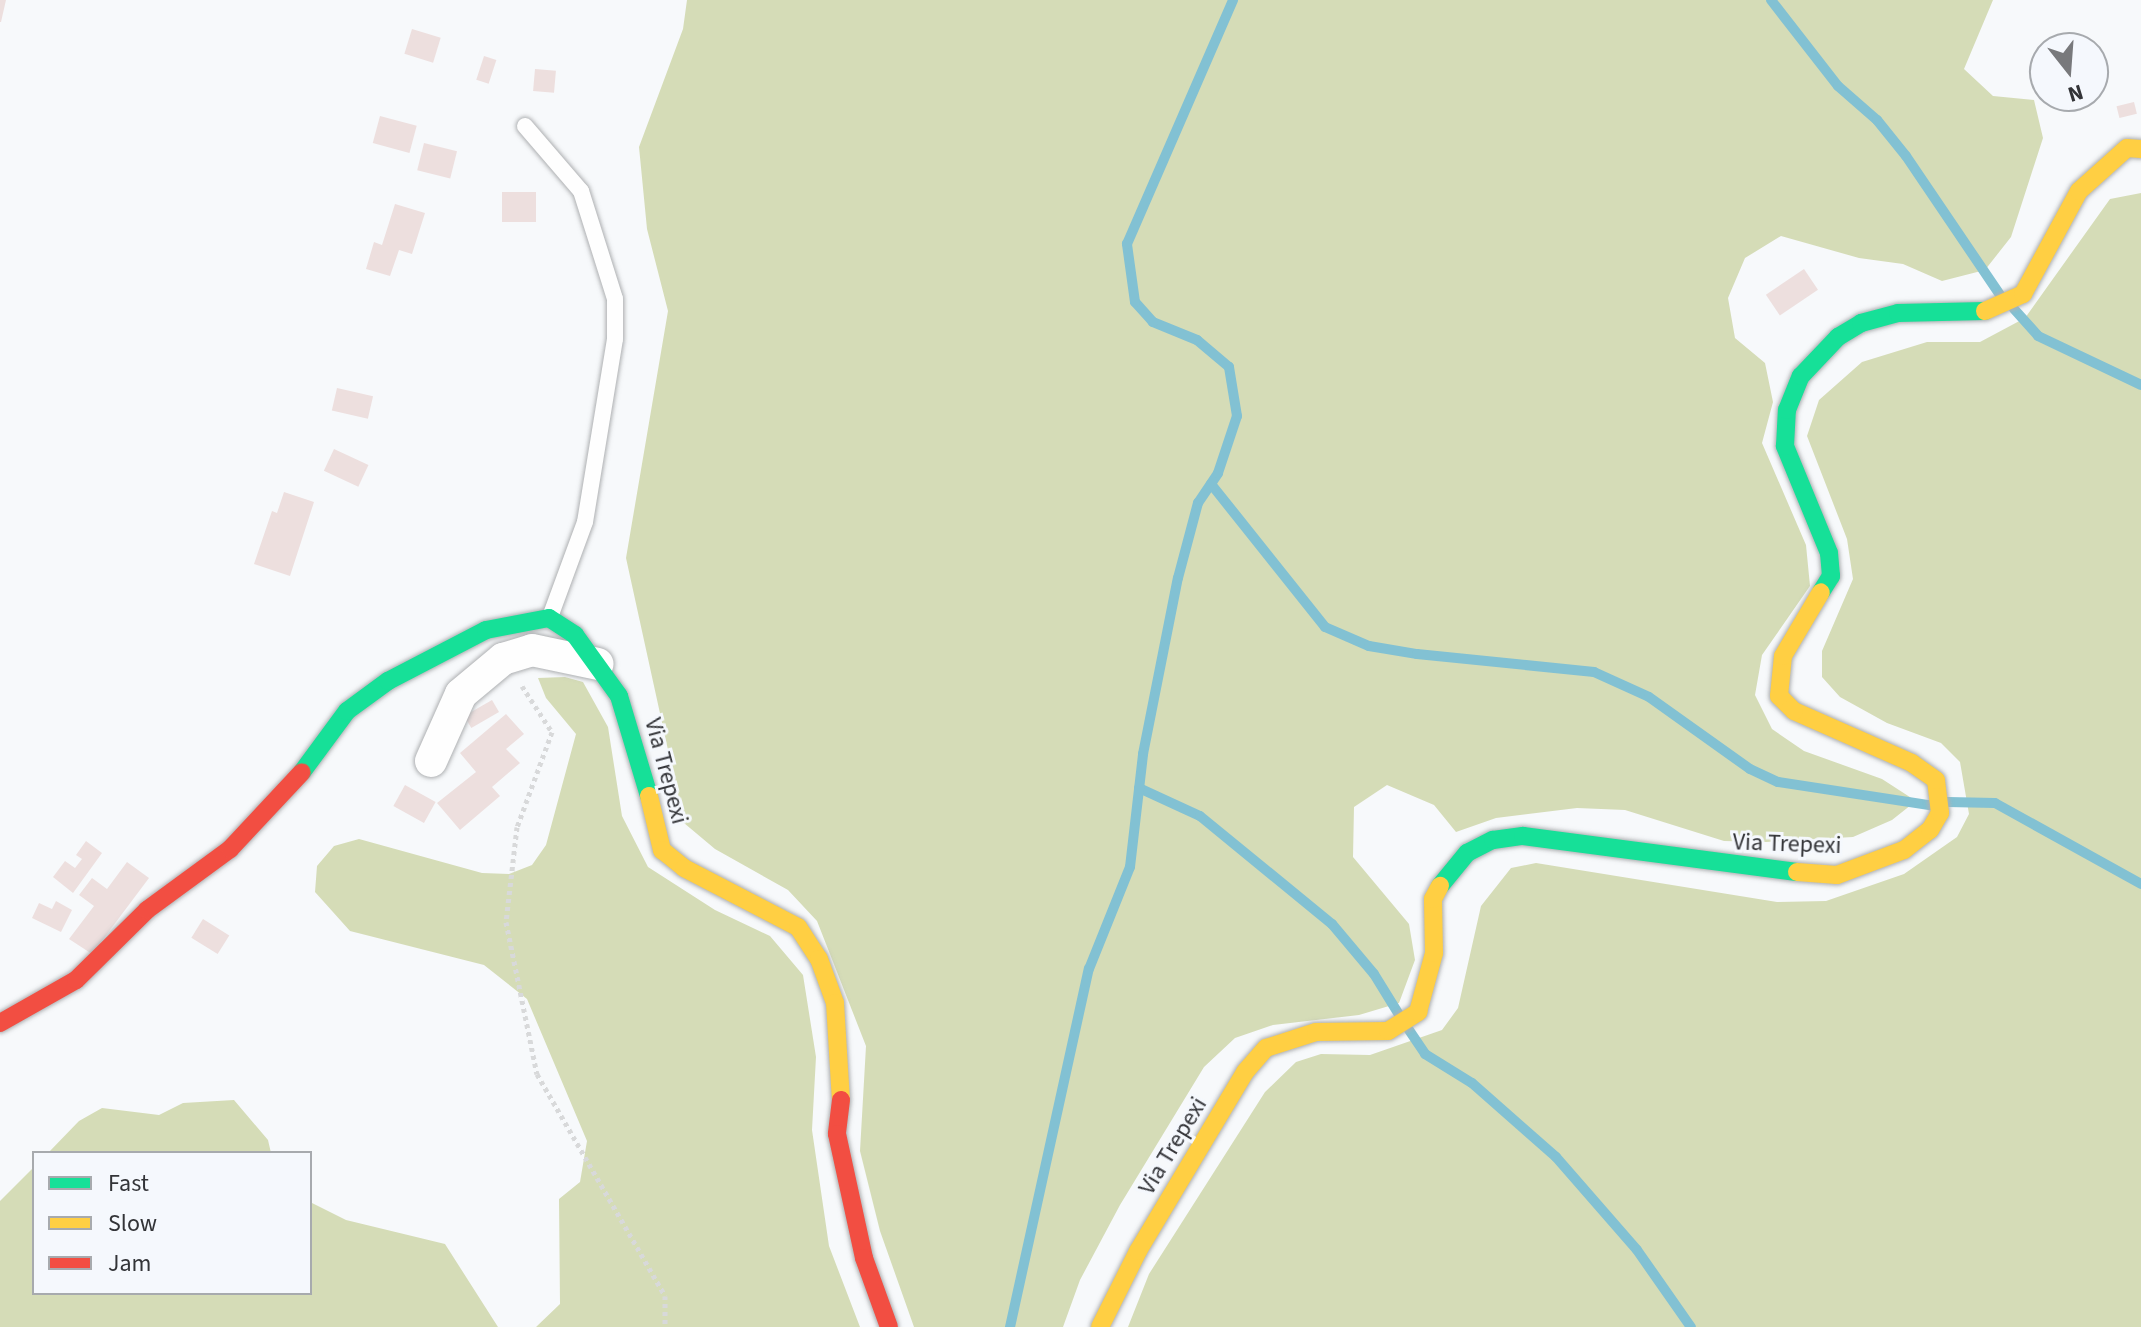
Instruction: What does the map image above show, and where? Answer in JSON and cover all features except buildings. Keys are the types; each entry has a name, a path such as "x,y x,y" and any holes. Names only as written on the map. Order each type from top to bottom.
{"street":[{"name":"Via Trepexi","path":"1100,1327 1138,1251 1245,1072 1266,1048 1316,1032 1388,1031 1418,1012 1434,953 1433,899 1446,874 1467,853 1493,840 1523,836 1717,865 1837,875 1904,850 1930,830 1940,813 1936,780 1912,763 1794,711 1779,696 1783,656 1823,597 1831,576 1829,553 1785,446 1787,410 1801,376 1838,337 1861,323 1898,313 1991,311 2023,294 2079,191 2127,148 2141,149"},
{"name":"Via Trepexi","path":"549,618 575,635 598,664 634,732 662,850 693,873 798,927 819,959 835,1003 843,1078 837,1134 864,1258 889,1327"},
{"path":"0,1023 76,980 147,910 230,849 293,785 347,711 388,681 486,630 549,618"},
{"path":"431,761 461,694 503,659 532,650 598,664"}],"lane":[{"path":"525,126 581,191 615,299 615,339 585,522 549,618"}],"path":[{"path":"503,659 552,732 517,827 506,922 537,1074 665,1296 665,1327"}],"green space":[{"path":"687,0 1993,0 1964,69 1993,96 2029,100 2029,112 2037,112 2043,138 2011,237 1985,270 1942,281 1903,264 1859,258 1781,236 1745,258 1728,298 1735,338 1765,363 1773,402 1762,443 1806,545 1810,586 1762,655 1755,695 1772,729 1804,751 1882,779 1916,801 1892,820 1853,837 1724,841 1625,810 1577,808 1496,818 1456,832 1434,805 1387,785 1354,807 1353,857 1409,924 1415,960 1399,1003 1359,1015 1273,1025 1235,1038 1204,1067 1120,1205 1080,1280 1063,1327 914,1327 880,1231 860,1151 866,1046 817,921 788,890 715,849 684,823 626,558 668,311 647,229 639,147 683,29"},
{"path":"2141,193 2141,1327 1128,1327 1149,1274 1265,1092 1296,1062 1321,1054 1370,1055 1442,1030 1458,1008 1481,906 1511,868 1536,863 1777,902 1826,901 1904,874 1957,837 1969,814 1960,762 1941,743 1887,723 1840,697 1822,677 1822,651 1853,579 1847,539 1807,436 1819,400 1862,362 1927,342 1980,342 2025,318 2110,199"},
{"path":"565,677 583,682 608,727 622,816 648,867 715,910 770,936 803,975 816,1057 812,1130 829,1246 860,1327 536,1327 560,1304 559,1199 580,1182 587,1141 527,999 484,965 350,931 315,892 317,866 334,846 359,839 482,873 509,874 532,865 546,845 576,734 546,698 538,678"},
{"path":"234,1100 268,1140 271,1151 50,1151 79,1121 102,1108 159,1115 183,1103"},
{"path":"32,1169 32,1295 312,1295 312,1203 346,1220 445,1244 498,1327 0,1327 0,1201"}],"waterway":[{"path":"1010,1327 1089,969 1130,867 1143,754 1178,578 1198,503 1218,473 1237,416 1229,367 1197,340 1153,322 1135,302 1127,244 1233,0"},
{"path":"1771,0 1838,86 1877,120 1906,156 2000,295"},
{"path":"2014,309 2038,336 2141,385"},
{"path":"1211,484 1325,627 1369,646 1417,654 1594,672 1649,697 1750,769 1778,782 1929,805"},
{"path":"1139,788 1200,816 1332,924 1374,974 1398,1013"},
{"path":"1948,802 1995,803 2141,884"},
{"path":"1409,1030 1425,1054 1472,1083 1556,1157 1637,1250 1691,1327"}],"traffic: fast":[{"path":"1821,592 1831,576 1829,553 1785,446 1787,410 1801,376 1838,337 1861,323 1898,313 1985,311"},
{"path":"302,772 347,711 388,681 486,630 549,618 575,635 619,696 649,796"},
{"path":"1440,886 1467,853 1493,840 1523,836 1797,872"}],"traffic: slow":[{"path":"1985,311 2023,294 2079,191 2127,148 2141,149"},
{"path":"1797,872 1837,875 1904,850 1930,830 1940,813 1936,780 1912,763 1794,711 1779,696 1783,656 1821,592"},
{"path":"649,796 662,850 684,868 798,927 819,959 835,1003 841,1100"},
{"path":"1100,1327 1138,1251 1245,1072 1266,1048 1316,1032 1388,1031 1418,1012 1434,953 1433,899 1440,886"}],"traffic: jam":[{"path":"0,1023 76,980 147,910 230,849 302,772"},
{"path":"841,1100 837,1134 864,1258 889,1327"}]}
